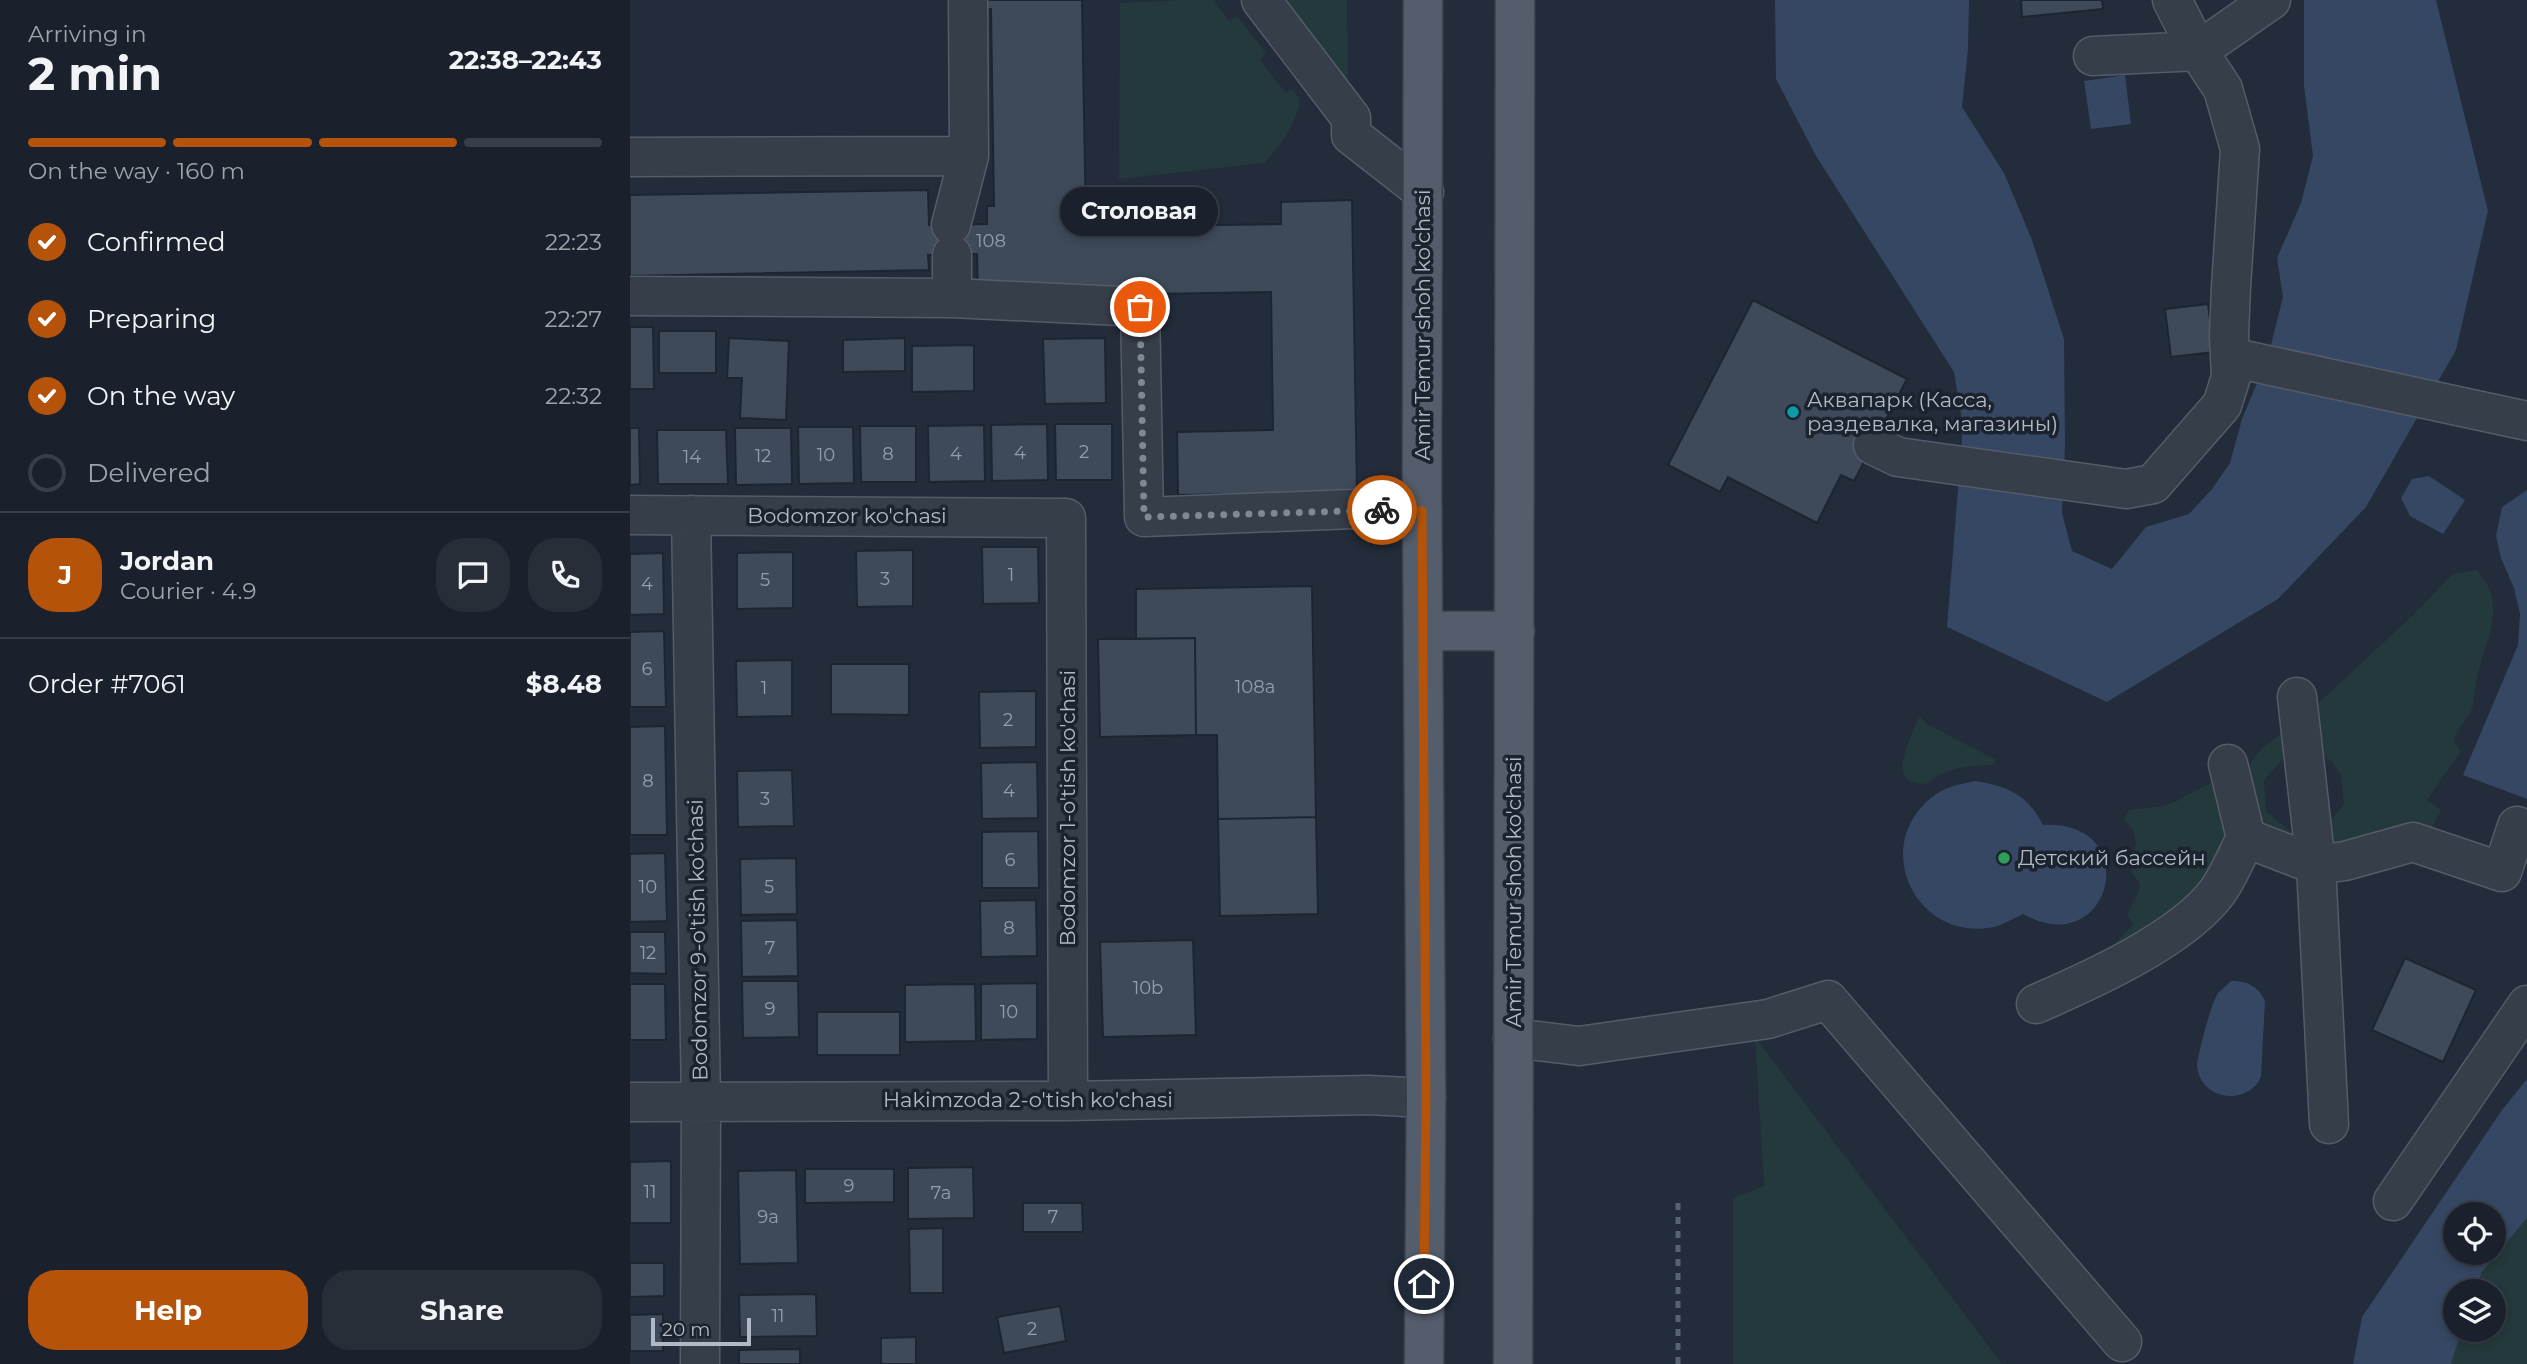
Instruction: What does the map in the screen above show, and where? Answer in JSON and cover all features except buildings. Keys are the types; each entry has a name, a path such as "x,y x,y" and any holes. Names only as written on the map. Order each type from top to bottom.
{"main road":[{"name":"Amir Temur shoh ko'chasi","path":"1423,0 1422,511 1426,1098 1424,1364"},
{"name":"Amir Temur shoh ko'chasi","path":"1513,1364 1515,0"},
{"path":"1423,631 1514,631"}],"street":[{"path":"952,298 951,240 969,156 968,0"},
{"path":"1261,0 1351,118 1352,135 1424,192"},
{"path":"1885,451 2126,489 2153,484 2222,405 2231,377 2231,287 2240,149 2223,89 2198,51 2172,0"},
{"path":"2093,56 2198,51 2271,0"},
{"path":"630,157 969,156"},
{"path":"630,296 952,298 1140,307 1144,517 1353,509 1422,511"},
{"path":"2230,357 2527,421"},
{"name":"Bodomzor ko'chasi","path":"630,515 1065,516"},
{"name":"Bodomzor 9-o'tish ko'chasi","path":"691,515 701,1102 700,1364"},
{"name":"Bodomzor 1-o'tish ko'chasi","path":"1065,516 1068,1101"},
{"path":"2297,697 2316,865 2329,1124"},
{"path":"2036,1004 2110,969 2187,925 2218,890 2246,838 2228,764"},
{"path":"2246,838 2316,865 2345,861 2413,842 2501,872 2518,826"},
{"path":"1513,1038 1579,1046 1768,1019 1828,1000 2122,1342"},
{"path":"2393,1201 2527,1005"},
{"name":"Hakimzoda 2-o'tish ko'chasi","path":"630,1102 1068,1101 1368,1095 1426,1098"}],"green space":[{"path":"1214,0 1229,21 1237,16 1266,53 1260,60 1286,93 1292,89 1300,99 1296,117 1265,163 1119,179 1120,3"},
{"path":"1281,0 1347,0 1348,103"},
{"path":"2476,570 2486,582 2491,595 2492,622 2476,681 2472,709 2455,739 2461,751 2427,800 2441,810 2430,831 2324,850 2328,823 2344,804 2341,775 2321,752 2311,710 2453,574"},
{"path":"1920,717 1930,726 1995,759 1995,762 1993,765 1949,771 1926,784 1909,780 1903,772 1903,759"},
{"path":"2282,733 2285,756 2264,781 2266,811 2292,833 2298,833 2310,852 2264,831 2247,773 2256,755"},
{"path":"2215,783 2237,845 2181,917 2112,947 2133,924 2127,915 2140,888 2131,872 2135,837 2123,819 2130,810 2163,806"},
{"path":"1755,1037 2002,1364 1733,1364 1733,1198 1764,1186"},
{"path":"2527,1218 2527,1364 2451,1364 2458,1342 2506,1342 2506,1279 2479,1279 2488,1265 2506,1265 2506,1243"}],"water":[{"path":"1775,0 1969,0 1968,49 1962,107 2004,173 2032,240 2064,339 2065,444 2062,513 2072,551 2112,569 2146,527 2189,514 2212,489 2230,463 2242,419 2268,357 2283,297 2277,258 2301,203 2313,156 2304,86 2304,0 2436,0 2488,211 2456,350 2366,507 2278,599 2107,702 1947,627 1963,426 1954,372 1816,156 1776,79"},
{"path":"2125,75 2131,124 2091,129 2084,81"},
{"path":"2429,476 2465,500 2443,534 2410,516 2401,498 2412,479"},
{"path":"2527,490 2527,799 2463,775 2518,645 2520,614 2496,536 2502,507"},
{"name":"Детский бассейн","path":"1975,781 2007,789 2024,799 2043,825 2075,829 2096,843 2105,864 2105,886 2096,906 2078,920 2054,924 2023,914 1994,927 1967,928 1943,921 1924,906 1911,887 1904,865 1904,842 1913,819 1931,798 1941,791"},
{"path":"2231,981 2252,985 2265,1001 2261,1077 2246,1093 2225,1096 2206,1086 2197,1066 2214,1001 2218,993"},
{"path":"2527,1079 2527,1218 2506,1243 2506,1202 2443,1202 2443,1265 2488,1265 2479,1279 2443,1279 2443,1342 2458,1342 2451,1364 2353,1364 2362,1317 2502,1110"}],"railway":[{"path":"1678,1203 1678,1364"}],"way so far":[{"path":"1140,307 1144,517 1382,510"}],"place":[{"name":"Столовая","path":"1140,307"},
{"name":"Аквапарк (Касса, раздевалка, магазины)","path":"1793,412"},
{"name":"Детский бассейн","path":"2004,858"}],"route":[{"path":"1382,510 1422,511 1426,1098 1424,1284"}]}
